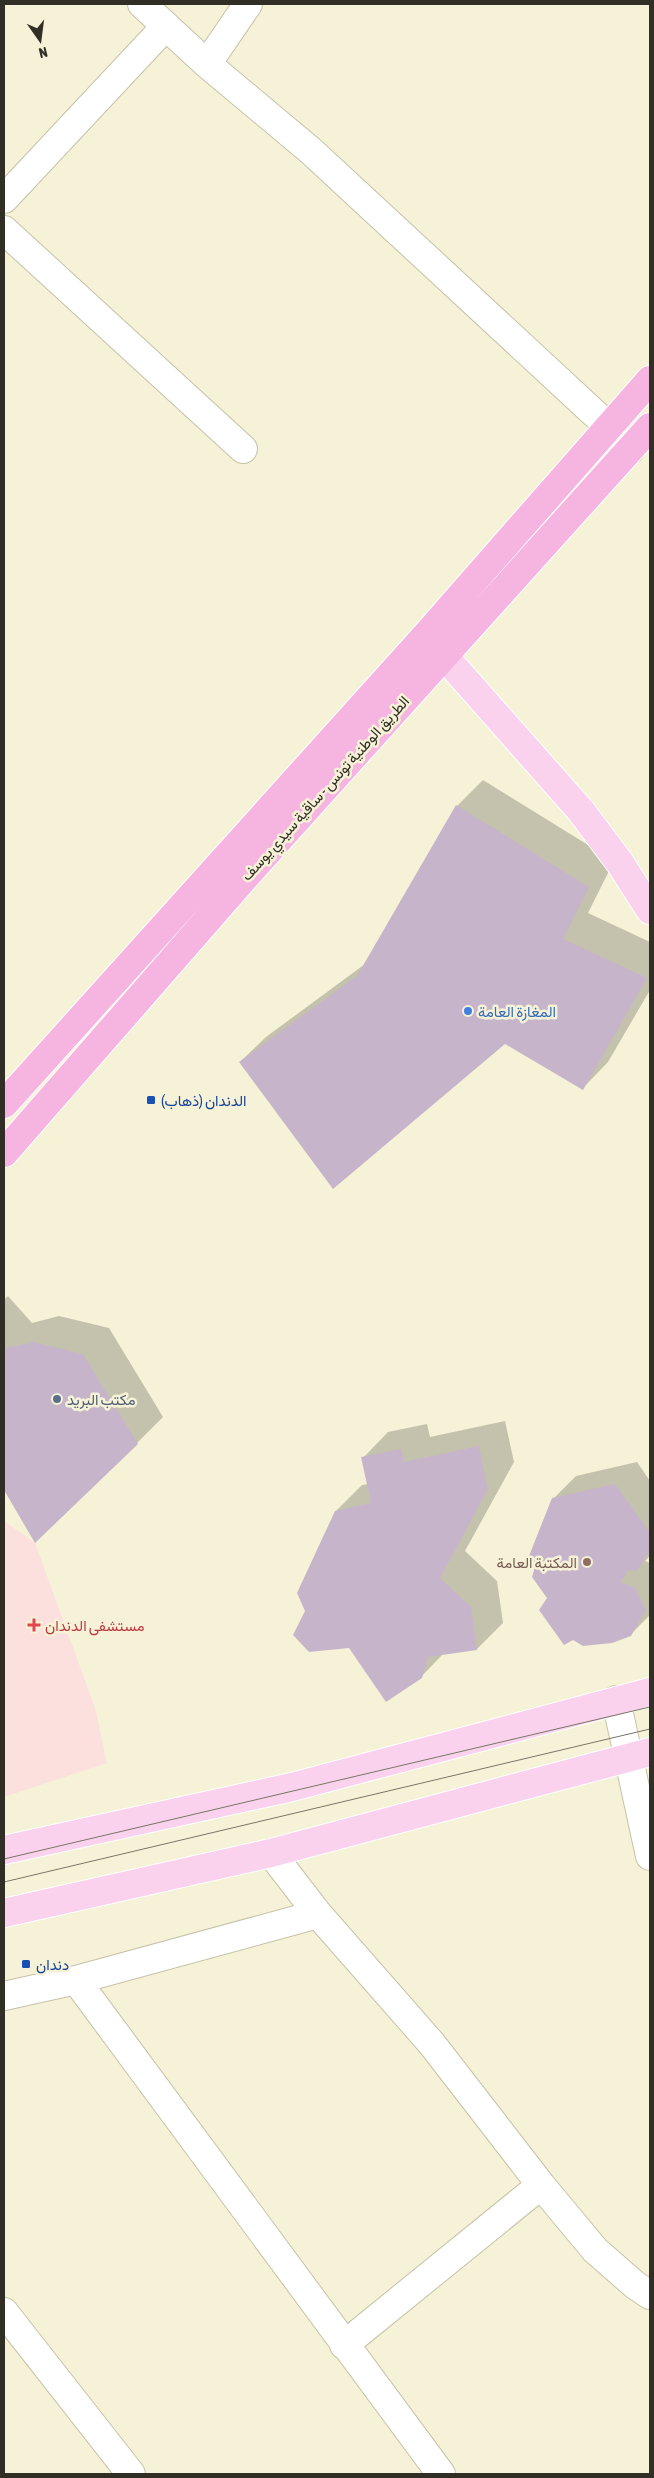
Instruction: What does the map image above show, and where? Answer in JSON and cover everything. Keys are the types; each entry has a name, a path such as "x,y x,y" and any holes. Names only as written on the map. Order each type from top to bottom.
{"highway":[{"name":"الطريق الوطنية تونس - ساقية سيدي يوسف","path":"4,1104 428,633 650,380"},
{"name":"الطريق الوطنية تونس - ساقية سيدي يوسف","path":"4,1153 245,877 650,427"}],"main road":[{"path":"428,633 444,656 581,811 620,863 650,910"},
{"path":"4,1850 292,1787 650,1692"},
{"path":"4,1913 270,1852 640,1755"}],"street":[{"path":"142,4 206,64 311,151 608,426 630,450"},
{"path":"206,64 248,4"},
{"path":"4,198 166,26"},
{"path":"4,230 243,449"},
{"path":"616,1700 640,1755 650,1856"},
{"path":"270,1852 318,1914 432,2044 541,2185 595,2250 635,2285 650,2295"},
{"path":"4,1996 76,1980 318,1914"},
{"path":"76,1980 441,2474"},
{"path":"344,2345 541,2185"},
{"path":"4,2312 131,2474"}],"shaded area":[{"name":"مستشفى الدندان","path":"4,1521 35,1543 95,1708 107,1763 4,1797"}],"building":[{"name":"المغازة العامة","path":"456,805 589,887 563,939 647,978 583,1090 505,1044 333,1189 239,1062 357,976"},
{"name":"مكتب البريد","path":"33,1342 83,1354 138,1444 35,1543 4,1490 4,1345 6,1348"},
{"path":"479,1446 488,1489 440,1578 471,1607 477,1650 428,1657 422,1678 386,1702 349,1648 309,1652 293,1635 305,1611 297,1593 335,1511 371,1503 361,1457 401,1449 404,1462"},
{"name":"المكتبة العامة","path":"615,1484 650,1533 650,1550 637,1571 628,1570 621,1582 635,1588 646,1610 631,1636 612,1643 583,1646 573,1640 564,1645 539,1610 547,1598 532,1577 535,1567 529,1556 552,1498"}],"tram line":[{"path":"4,1859 650,1707"},
{"path":"4,1882 650,1729"}],"place":[{"name":"المغازة العامة","path":"468,1011"},
{"name":"الدندان (ذهاب)","path":"151,1100"},
{"name":"مكتب البريد","path":"57,1399"},
{"name":"المكتبة العامة","path":"587,1562"},
{"name":"مستشفى الدندان","path":"34,1625"},
{"name":"دندان","path":"26,1964"}]}
